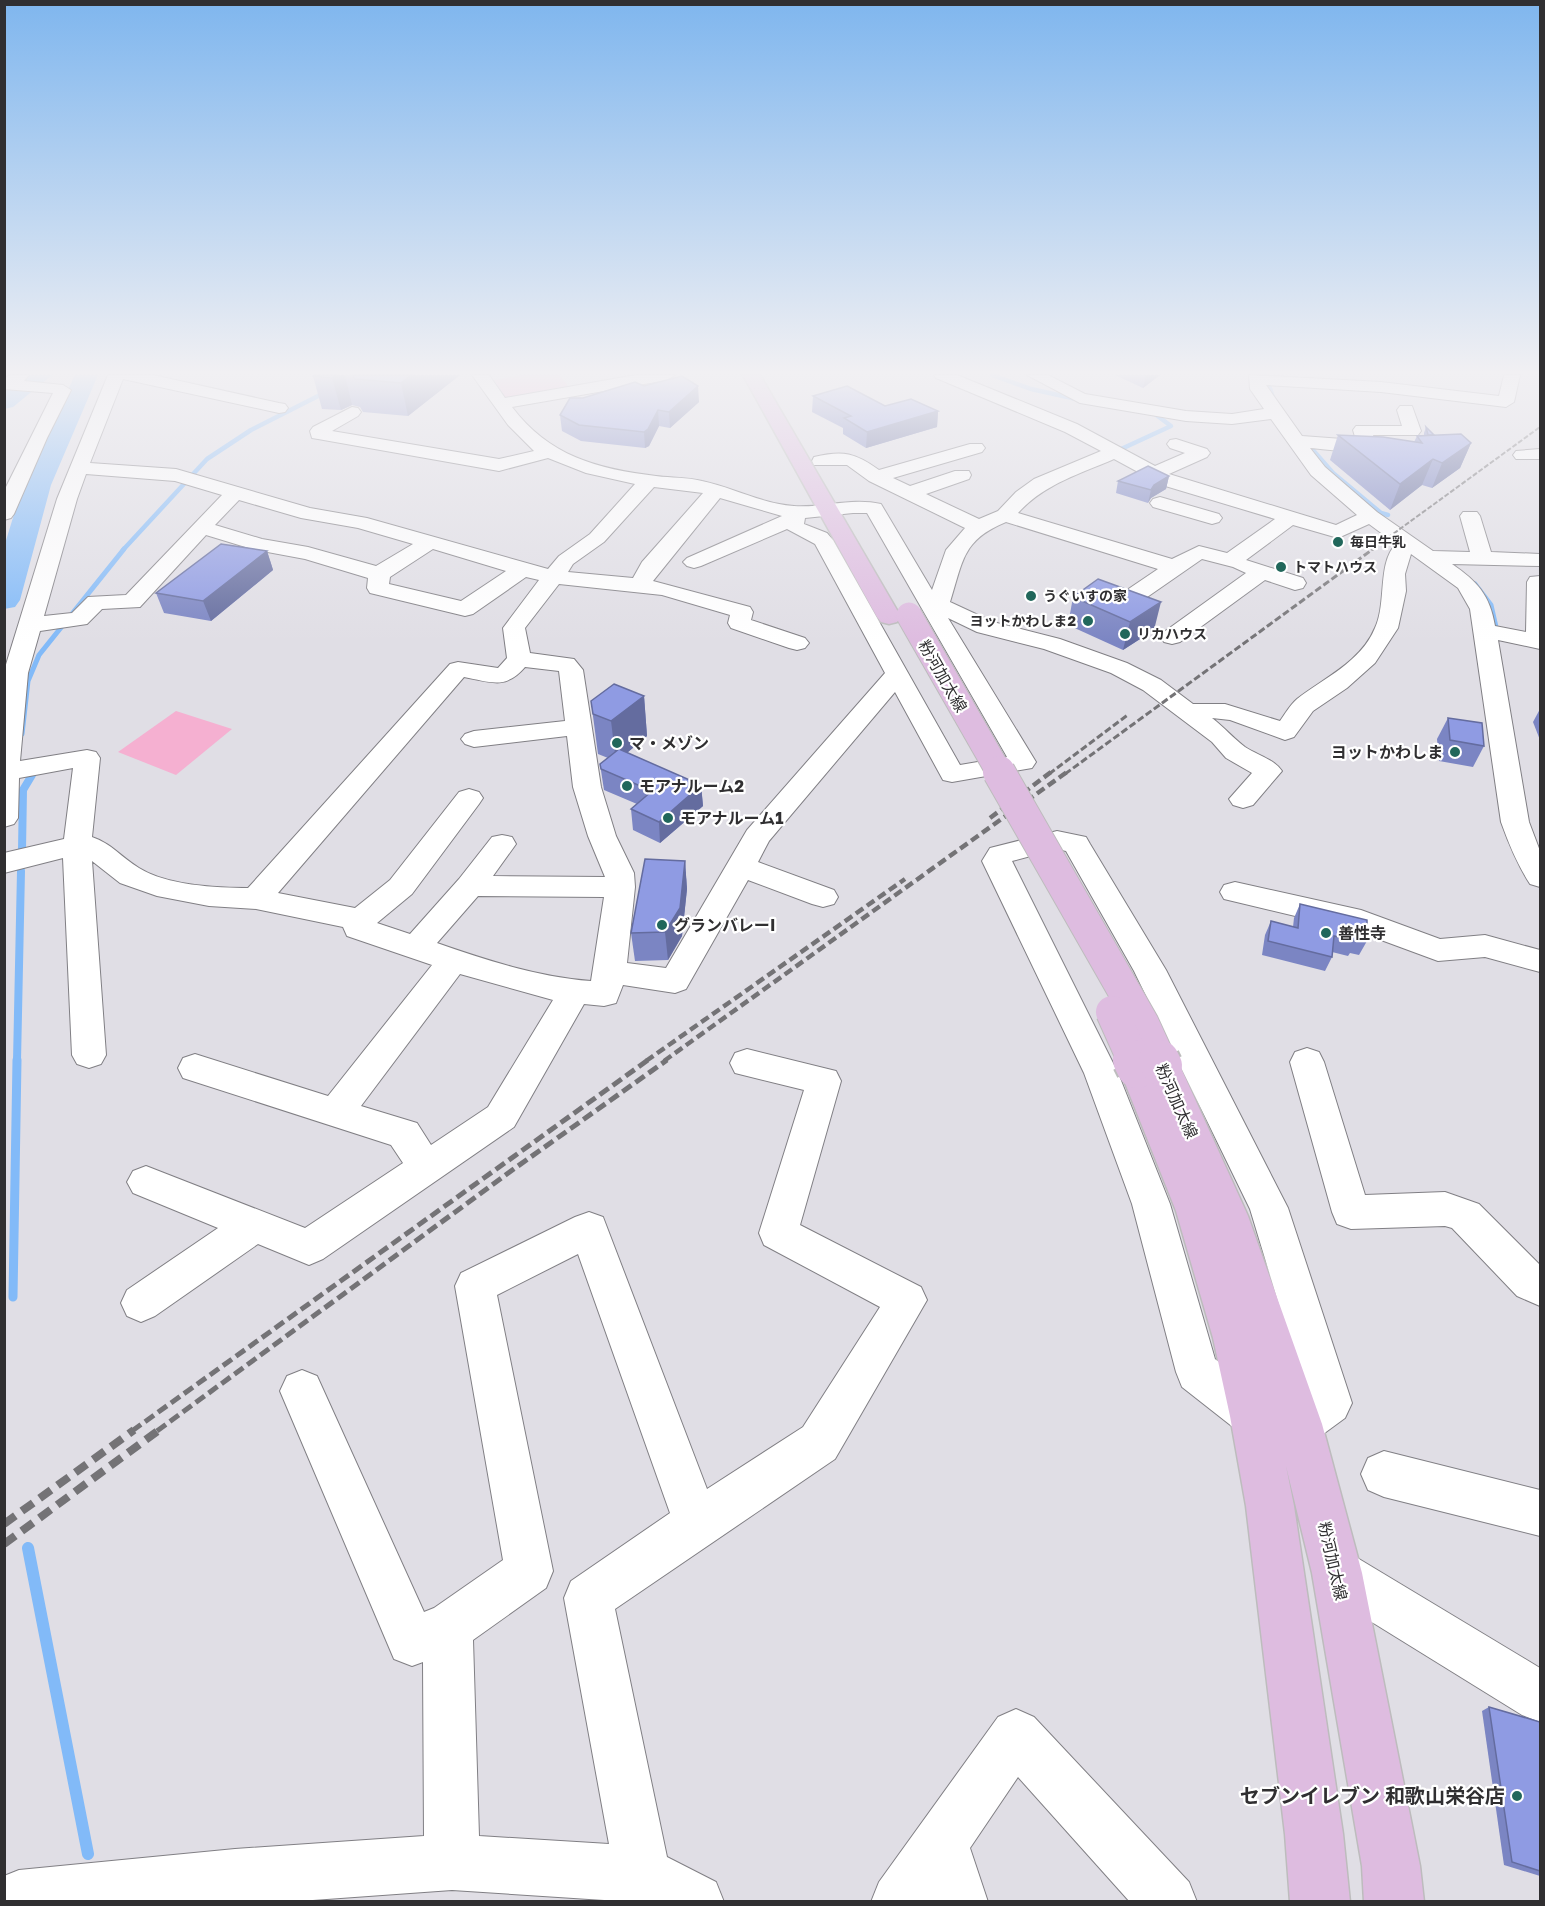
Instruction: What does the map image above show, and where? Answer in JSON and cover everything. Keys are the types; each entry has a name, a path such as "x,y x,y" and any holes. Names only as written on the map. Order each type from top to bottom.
{"main road":[{"name":"粉河加太線","path":"809,464 837,507 917,612 1121,1029 1149,1067 1228,1216 1299,1424 1337,1573 1391,1866 1394,1902"},
{"name":"粉河加太線","path":"822,464 837,507"},
{"name":"粉河加太線","path":"1149,1067 1235,1338 1253,1416 1272,1518 1314,1834 1320,1902"}],"street":[{"path":"4,514 26,464"},
{"path":"4,818 6,772 16,673 67,499 81,464"},
{"path":"584,464 612,474 649,481 698,485 795,515"},
{"path":"858,464 876,477 978,526"},
{"path":"876,477 921,464"},
{"path":"917,612 951,563 956,550 978,526 1005,514 1023,496 1041,483 1086,464"},
{"path":"1138,464 1181,485 1288,519 1338,532 1370,516"},
{"path":"1155,473 1176,464"},
{"path":"1315,464 1318,471 1370,516 1467,584 1481,609 1515,822 1536,858"},
{"path":"79,468 176,475 309,514 360,522 551,577 665,589 742,612 739,623 797,643"},
{"path":"909,493 962,476"},
{"path":"519,659 513,628 566,560 597,538 649,481"},
{"path":"1181,485 1155,507 1212,518"},
{"path":"639,585 650,567 716,490"},
{"path":"30,625 80,619 96,602 132,602 235,492"},
{"path":"694,562 795,515 837,507 874,508 902,558 917,612 1023,762 952,774 823,540 814,534 799,531 795,525 795,515"},
{"path":"1005,514 1175,567"},
{"path":"1470,516 1482,558"},
{"path":"1230,561 1288,519"},
{"path":"201,527 259,545 308,553 379,574 430,542"},
{"path":"1187,712 1208,708 1227,711 1285,732 1304,706 1338,683 1367,658 1387,628 1395,591 1396,567 1402,549 1482,558 1539,571 1539,642 1485,631"},
{"path":"1132,597 1199,552 1295,583"},
{"path":"902,558 951,563"},
{"path":"379,574 378,588 465,609 523,569"},
{"path":"1172,637 1262,572"},
{"path":"917,612 1052,644 1119,668 1152,685 1221,737 1235,752 1269,771 1243,799"},
{"path":"468,798 401,887 361,920 358,928 507,977 574,993 604,994 610,972 620,887 619,873 602,836 586,787 579,727 585,692 566,664 519,659"},
{"path":"256,899 458,669 500,676 506,674 519,659"},
{"path":"610,972 675,981 757,837 897,674"},
{"path":"474,739 579,727"},
{"path":"6,772 87,758 77,846 89,1055"},
{"path":"1253,1416 1197,1372 1151,1204 1118,1116 1101,1072 997,861 1000,855 1057,840 1076,844 1150,970 1269,1208 1330,1403 1299,1424"},
{"path":"417,946 470,886 502,844"},
{"path":"4,863 77,846 89,846 132,877 164,886 230,899 256,899 361,920"},
{"path":"741,866 823,897"},
{"path":"470,886 620,887"},
{"path":"1235,892 1361,921 1438,950 1485,946 1540,961"},
{"path":"336,1112 454,959"},
{"path":"146,1182 309,1247 501,1117 574,993"},
{"path":"1307,1062 1351,1212 1445,1209 1465,1216 1531,1283 1540,1288"},
{"path":"644,1874 588,1598 697,1522 819,1443 907,1300 778,1233 824,1081 747,1063"},
{"path":"195,1068 404,1134 426,1168"},
{"path":"141,1304 254,1225"},
{"path":"302,1391 412,1641 448,1628 529,1571 475,1286 589,1229 697,1522"},
{"path":"1384,1474 1540,1514"},
{"path":"1337,1573 1540,1697"},
{"path":"448,1628 452,1862"},
{"path":"899,1902 1016,1735 1169,1902"},
{"path":"940,1842 960,1902"},
{"path":"37,1899 235,1877 452,1862 644,1874 696,1902"}],"shaded area":[{"path":"176,711 232,729 176,775 118,752"}],"building":[{"path":"1375,464 1426,464 1400,484"},
{"path":"1148,466 1169,476 1154,485 1151,490 1118,481"},
{"path":"221,544 267,551 203,601 156,593"},
{"path":"1098,579 1161,602 1130,622 1073,597"},
{"path":"614,684 644,696 611,721 593,714 591,701"},
{"path":"1448,718 1482,723 1484,746 1450,740"},
{"path":"619,749 701,785 659,822 631,809 652,791 601,769 600,764"},
{"path":"645,859 685,861 680,908 665,932 631,933"},
{"path":"1300,904 1367,920 1367,941 1334,936 1332,957 1268,941 1271,921 1298,928"},
{"name":"セブンイレブン 和歌山栄谷店","path":"1489,1707 1540,1722 1540,1871 1512,1862"}],"waterway":[{"path":"4,600 37,485 47,464"},
{"path":"123,550 202,464"},
{"path":"1325,464 1381,513 1388,515"},
{"path":"22,734 28,681 39,655 124,549"},
{"path":"1475,584 1491,605 1496,627"},
{"path":"22,850 23,790 32,775"},
{"path":"17,1061 21,871"},
{"path":"13,1297 17,1060"},
{"path":"28,1548 88,1854"}],"railway":[{"path":"1371,550 1489,464"},
{"path":"1065,774 1373,549"},
{"path":"1049,774 1129,714"},
{"path":"990,818 1051,772"},
{"path":"664,1061 1067,772"},
{"path":"646,1061 905,879"},
{"path":"132,1431 648,1060"},
{"path":"157,1431 511,1171 667,1060"},
{"path":"4,1524 134,1430"},
{"path":"4,1544 159,1430"}],"place":[{"name":"毎日牛乳","path":"1338,542"},
{"name":"トマトハウス","path":"1281,567"},
{"name":"うぐいすの家","path":"1031,596"},
{"name":"ヨットかわしま2","path":"1088,621"},
{"name":"リカハウス","path":"1125,634"},
{"name":"マ・メゾン","path":"617,743"},
{"name":"ヨットかわしま","path":"1455,752"},
{"name":"モアナルーム2","path":"627,786"},
{"name":"モアナルーム1","path":"668,818"},
{"name":"グランバレーI","path":"662,925"},
{"name":"善性寺","path":"1326,933"},
{"name":"セブンイレブン 和歌山栄谷店","path":"1517,1796"}]}
